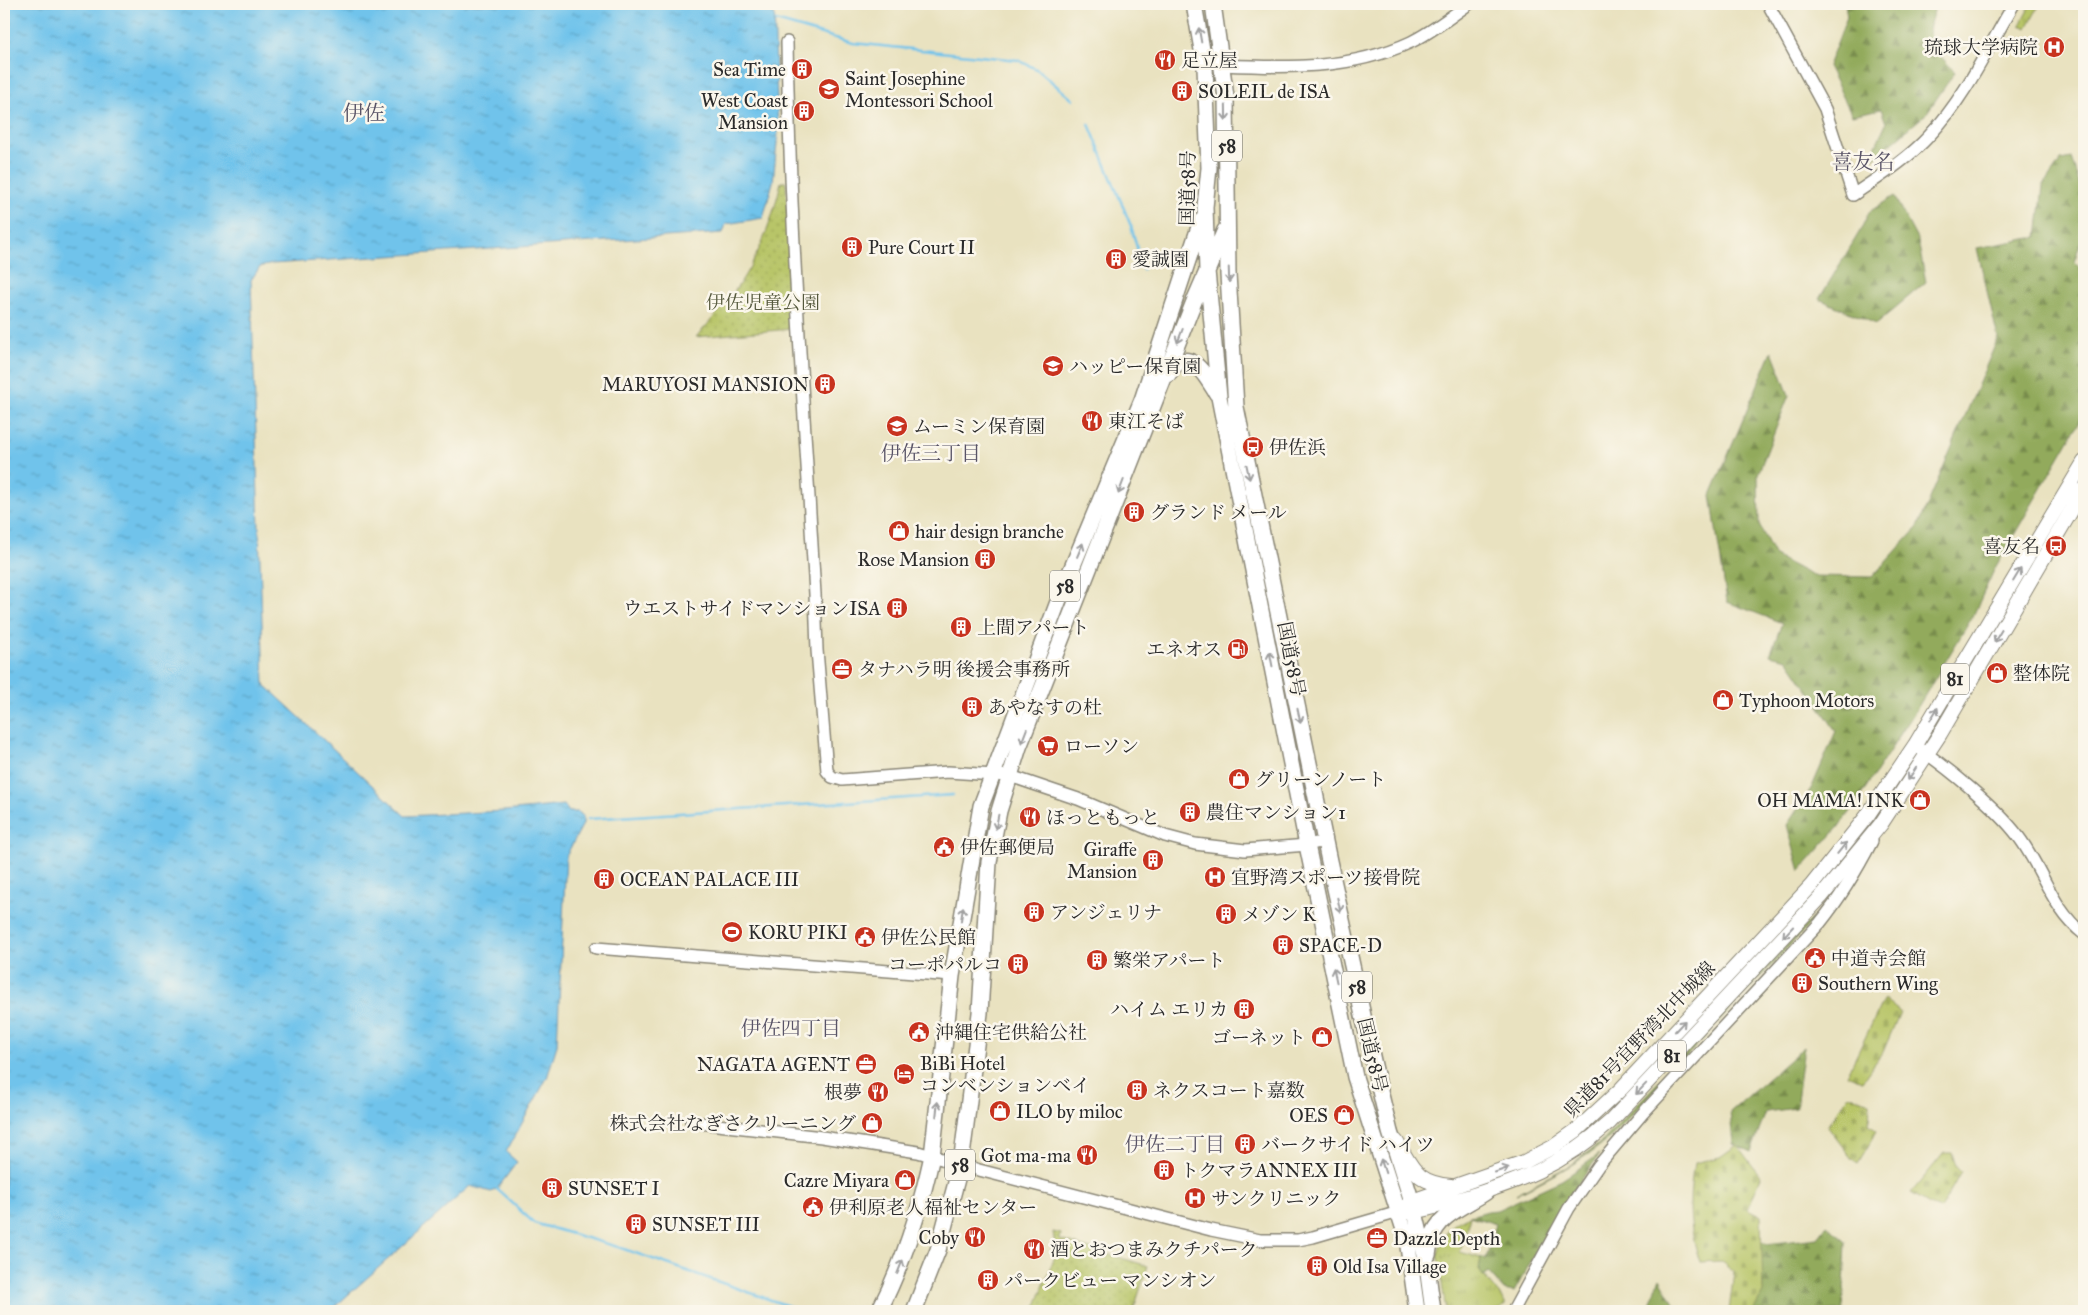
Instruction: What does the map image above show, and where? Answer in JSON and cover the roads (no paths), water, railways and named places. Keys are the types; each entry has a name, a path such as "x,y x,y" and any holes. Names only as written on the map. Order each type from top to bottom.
{"highway":[{"name":"国道58号","path":"1194,4 1205,67 1207,91 1209,168 1205,207 1205,280 1219,397 1307,845 1355,1077 1407,1240 1417,1311"},
{"name":"国道58号","path":"1213,4 1226,97 1227,227 1236,407 1244,454 1374,1070 1390,1132 1414,1207 1426,1260 1434,1311"},
{"name":"58","path":"879,1311 902,1264 932,1156 952,976 979,812 1061,594 1142,400 1205,207"},
{"name":"58","path":"914,1311 938,1250 961,1164 980,1013 989,862 999,811 1019,748 1158,394 1227,227"},
{"path":"1163,336 1186,297 1205,280 1224,296 1230,304"},
{"name":"58","path":"1158,394 1175,365 1189,361 1198,366 1219,397"},
{"path":"1426,1260 1431,1239 1443,1220 1455,1210 1474,1201 1486,1192"}],"main road":[{"name":"県道81号宜野湾北中城線","path":"1399,1212 1414,1207 1486,1192 1545,1169 1596,1134 1822,897 1881,824 1921,749 2084,462"},
{"name":"県道81号宜野湾北中城線","path":"1414,1207 1456,1186 1524,1162 1553,1147 1588,1121 1811,886 1921,749 2084,488"},
{"path":"1390,1132 1417,1175 1432,1183 1456,1186"}],"street":[{"path":"1222,65 1308,66 1341,64 1382,54 1423,35 1469,4"},
{"path":"1768,4 1824,109 1853,194 1913,151 1940,124 1960,97 2014,4"},
{"path":"787,42 788,123 793,232 815,584 817,650 827,771 832,777 842,780 948,772 1010,776 1078,799 1165,836 1195,844 1245,850 1307,845 1325,841"},
{"path":"1921,749 2009,826 2028,849 2065,916 2084,934"},
{"path":"1513,1311 1569,1208 1598,1166 1643,1113 1820,923 1836,903 1859,866 1881,824"},
{"path":"1811,886 1822,897 1825,910 1820,923"},
{"path":"596,948 952,976"},
{"path":"691,1122 822,1137 932,1156 1211,1230 1260,1240 1298,1240 1313,1237 1399,1212"}],"water":[{"path":"4,4 772,4 774,6 778,133 773,182 763,218 726,224 723,233 272,264 260,267 251,280 264,684 405,816 505,811 564,805 569,812 578,812 583,816 583,824 566,856 557,1045 547,1078 506,1152 517,1162 497,1189 491,1192 470,1186 330,1311 4,1311"}],"waterway":[{"path":"776,21 853,43 1018,60 1038,70 1073,100"},
{"path":"1089,124 1131,226 1143,269"},
{"path":"588,819 953,795"},
{"path":"497,1189 534,1223 618,1247 803,1311"}],"place":[{"name":"琉球大学病院","path":"2054,47"},
{"name":"足立屋","path":"1165,60"},
{"name":"Sea Time","path":"802,69"},
{"name":"Saint Josephine Montessori School","path":"829,89"},
{"name":"SOLEIL de ISA","path":"1182,91"},
{"name":"West Coast Mansion","path":"804,111"},
{"name":"Pure Court II","path":"852,247"},
{"name":"愛誠園","path":"1116,259"},
{"name":"ハッピー保育園","path":"1053,366"},
{"name":"MARUYOSI MANSION","path":"825,384"},
{"name":"東江そば","path":"1092,421"},
{"name":"ムーミン保育園","path":"897,426"},
{"name":"伊佐浜","path":"1253,447"},
{"name":"グランド メール","path":"1134,512"},
{"name":"hair design branche","path":"899,531"},
{"name":"喜友名","path":"2056,546"},
{"name":"Rose Mansion","path":"985,559"},
{"name":"ウエストサイドマンションISA","path":"897,608"},
{"name":"上間アパート","path":"961,627"},
{"name":"エネオス","path":"1238,649"},
{"name":"タナハラ明 後援会事務所","path":"842,669"},
{"name":"整体院","path":"1997,673"},
{"name":"Typhoon Motors","path":"1723,700"},
{"name":"あやなすの杜","path":"972,707"},
{"name":"ローソン","path":"1048,746"},
{"name":"グリーンノート","path":"1239,779"},
{"name":"OH MAMA! INK","path":"1920,800"},
{"name":"農住マンション1","path":"1190,812"},
{"name":"ほっともっと","path":"1030,817"},
{"name":"伊佐郵便局","path":"944,847"},
{"name":"Giraffe Mansion","path":"1153,860"},
{"name":"宜野湾スポーツ接骨院","path":"1215,877"},
{"name":"OCEAN PALACE III","path":"604,879"},
{"name":"アンジェリナ","path":"1034,912"},
{"name":"メゾン K","path":"1226,914"},
{"name":"KORU PIKI","path":"732,932"},
{"name":"伊佐公民館","path":"865,937"},
{"name":"SPACE-D","path":"1283,945"},
{"name":"中道寺会館","path":"1815,958"},
{"name":"繁栄アパート","path":"1097,960"},
{"name":"コーポパルコ","path":"1018,964"},
{"name":"Southern Wing","path":"1802,983"},
{"name":"ハイム エリカ","path":"1244,1009"},
{"name":"沖縄住宅供給公社","path":"919,1032"},
{"name":"ゴーネット","path":"1322,1037"},
{"name":"NAGATA AGENT","path":"866,1064"},
{"name":"BiBi Hotel コンベンションベイ","path":"904,1074"},
{"name":"ネクスコート嘉数","path":"1137,1090"},
{"name":"根夢","path":"878,1092"},
{"name":"ILO by miloc","path":"1000,1111"},
{"name":"OES","path":"1344,1115"},
{"name":"株式会社なぎさクリーニング","path":"872,1123"},
{"name":"バークサイド ハイツ","path":"1245,1144"},
{"name":"Got ma-ma","path":"1087,1155"},
{"name":"トクマラANNEX III","path":"1164,1170"},
{"name":"Cazre Miyara","path":"905,1180"},
{"name":"SUNSET I","path":"552,1188"},
{"name":"サンクリニック","path":"1195,1198"},
{"name":"伊利原老人福祉センター","path":"813,1207"},
{"name":"SUNSET III","path":"636,1224"},
{"name":"Coby","path":"975,1237"},
{"name":"Dazzle Depth","path":"1377,1238"},
{"name":"酒とおつまみクチパーク","path":"1034,1249"},
{"name":"Old Isa Village","path":"1317,1266"},
{"name":"パークビュー マンシオン","path":"988,1280"}],"district":[{"name":"伊佐","path":"364,113"},
{"name":"喜友名","path":"1863,162"},
{"name":"伊佐三丁目","path":"931,453"},
{"name":"伊佐四丁目","path":"791,1028"},
{"name":"伊佐二丁目","path":"1175,1144"}],"park label":[{"name":"伊佐児童公園","path":"763,302"}]}
